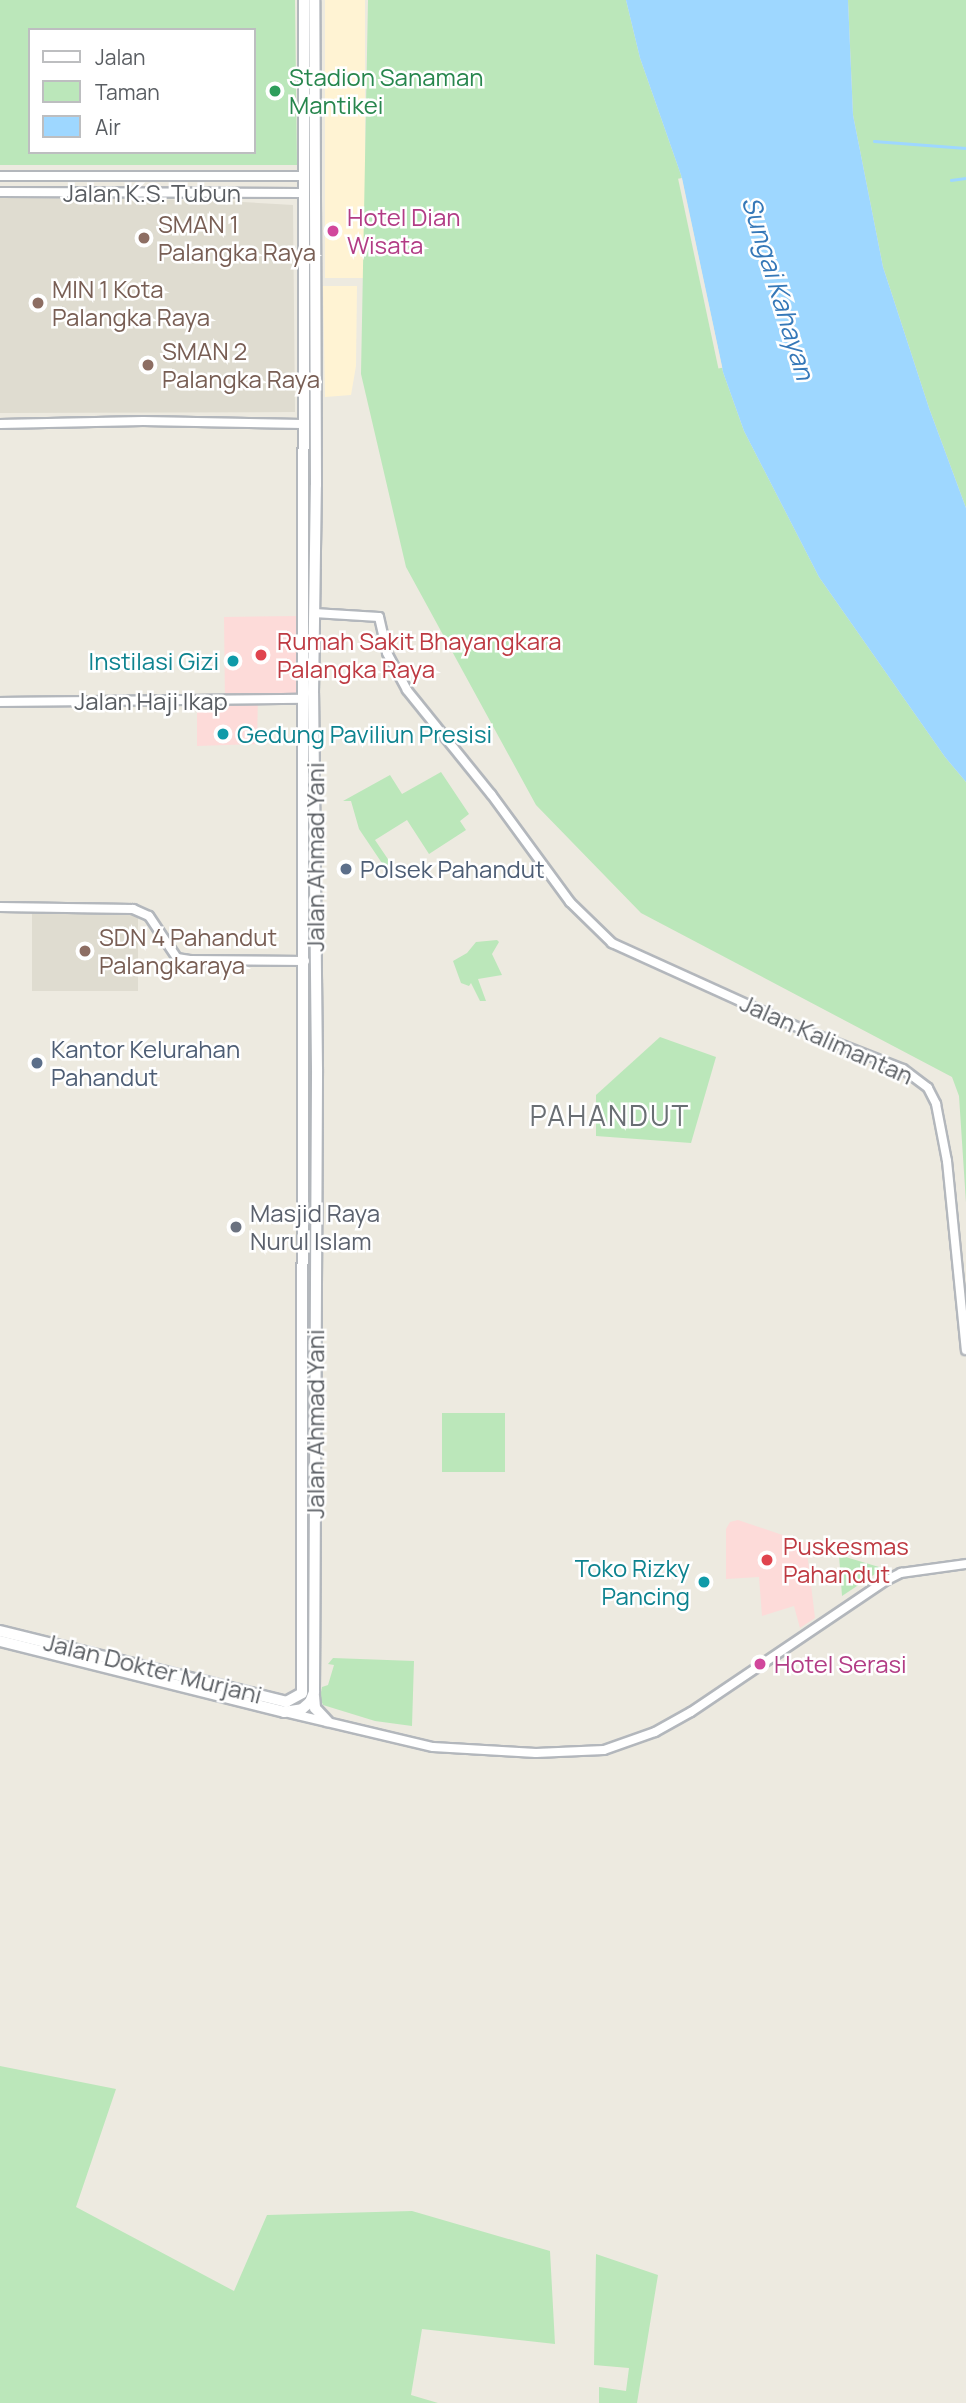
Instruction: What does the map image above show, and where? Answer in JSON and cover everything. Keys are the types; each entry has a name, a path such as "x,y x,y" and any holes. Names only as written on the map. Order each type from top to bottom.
{"main road":[{"name":"Jalan Ahmad Yani","path":"302,1693 305,961 301,699 304,0"},
{"name":"Jalan Ahmad Yani","path":"314,0 314,1692"},
{"path":"303,339 315,338"},
{"path":"304,485 316,485"},
{"path":"304,1195 316,1195"},
{"name":"Jalan Dokter Murjani","path":"0,1631 284,1712 302,1709 310,1702 314,1692"},
{"name":"Jalan Dokter Murjani","path":"0,1640 286,1702 302,1693"},
{"path":"314,1692 315,1708 327,1721"}],"street":[{"name":"Jalan K.S. Tubun","path":"0,176 303,176"},
{"path":"251,176 251,194"},
{"name":"Jalan K.S. Tubun","path":"0,192 303,193"},
{"path":"0,424 143,421 302,424"},
{"name":"Jalan Kalimantan","path":"314,613 379,617 387,653 407,690 570,902 612,943 806,1031 903,1069 928,1088 936,1104 947,1161 966,1350"},
{"name":"Jalan Haji Ikap","path":"0,702 301,699"},
{"path":"0,907 133,909 149,916 177,958 305,961"},
{"name":"Jalan Dokter Murjani","path":"284,1712 433,1747 536,1753 604,1750 655,1732 691,1712 901,1573 966,1564"}],"shaded area":[{"path":"325,0 365,0 365,278 325,278"},
{"path":"0,198 208,200 293,205 295,412 0,413"},
{"path":"323,286 357,286 356,366 351,395 325,397"},
{"name":"Rumah Sakit Bhayangkara Palangka Raya","path":"298,616 299,693 258,694 257,744 197,746 197,706 225,706 224,617"},
{"name":"SDN 4 Pahandut Palangkaraya","path":"32,911 138,911 138,991 32,991"},
{"name":"Puskesmas Pahandut","path":"738,1520 806,1543 815,1618 800,1628 794,1606 762,1616 759,1577 726,1579 726,1529 730,1522"}],"green space":[{"name":"Stadion Sanaman Mantikei","path":"0,0 295,0 297,165 0,165"},
{"path":"368,0 626,0 640,58 681,175 723,372 744,431 819,577 945,757 966,782 966,1203 959,1096 952,1077 641,913 536,805 406,567 361,374"},
{"path":"848,0 966,0 966,508 929,408 883,267 853,115"},
{"path":"441,772 469,814 460,821 466,830 429,854 407,820 375,840 398,874 392,878 359,829 351,801 343,801 390,775 402,794"},
{"path":"476,942 499,942 492,954 502,975 478,979 486,1001 480,1001 471,983 469,986 461,983 453,961 467,953"},
{"path":"660,1037 716,1057 691,1143 596,1136 596,1095"},
{"path":"442,1413 505,1413 505,1472 442,1472"},
{"path":"839,1555 879,1567 881,1570 842,1596"},
{"path":"333,1658 414,1661 412,1726 375,1721 323,1705 320,1698 322,1687 328,1685 334,1665 328,1664"},
{"path":"0,2066 116,2089 76,2207 234,2291 267,2215 412,2211 550,2251 555,2344 422,2329 411,2395 438,2403 0,2403"},
{"path":"596,2254 658,2275 637,2403 599,2403 599,2387 626,2391 629,2368 594,2365"}],"water":[{"name":"Sungai Kahayan","path":"626,0 848,0 853,115 883,267 929,408 966,508 966,782 945,757 819,577 744,431 723,372 681,175 640,58"}],"pier":[{"path":"682,178 722,368 718,369 678,179"}],"waterway":[{"path":"874,141 966,148"},
{"path":"951,180 966,178"}],"place":[{"name":"Stadion Sanaman Mantikei","path":"275,91"},
{"name":"Hotel Dian Wisata","path":"333,231"},
{"name":"SMAN 1 Palangka Raya","path":"144,238"},
{"name":"MIN 1 Kota Palangka Raya","path":"38,303"},
{"name":"SMAN 2 Palangka Raya","path":"148,365"},
{"name":"Rumah Sakit Bhayangkara Palangka Raya","path":"261,655"},
{"name":"Instilasi Gizi","path":"233,661"},
{"name":"Gedung Paviliun Presisi","path":"223,734"},
{"name":"Polsek Pahandut","path":"346,869"},
{"name":"SDN 4 Pahandut Palangkaraya","path":"85,951"},
{"name":"Kantor Kelurahan Pahandut","path":"37,1063"},
{"name":"Masjid Raya Nurul Islam","path":"236,1227"},
{"name":"Puskesmas Pahandut","path":"767,1560"},
{"name":"Toko Rizky Pancing","path":"704,1582"},
{"name":"Hotel Serasi","path":"760,1664"}],"district":[{"name":"PAHANDUT","path":"610,1115"}]}
